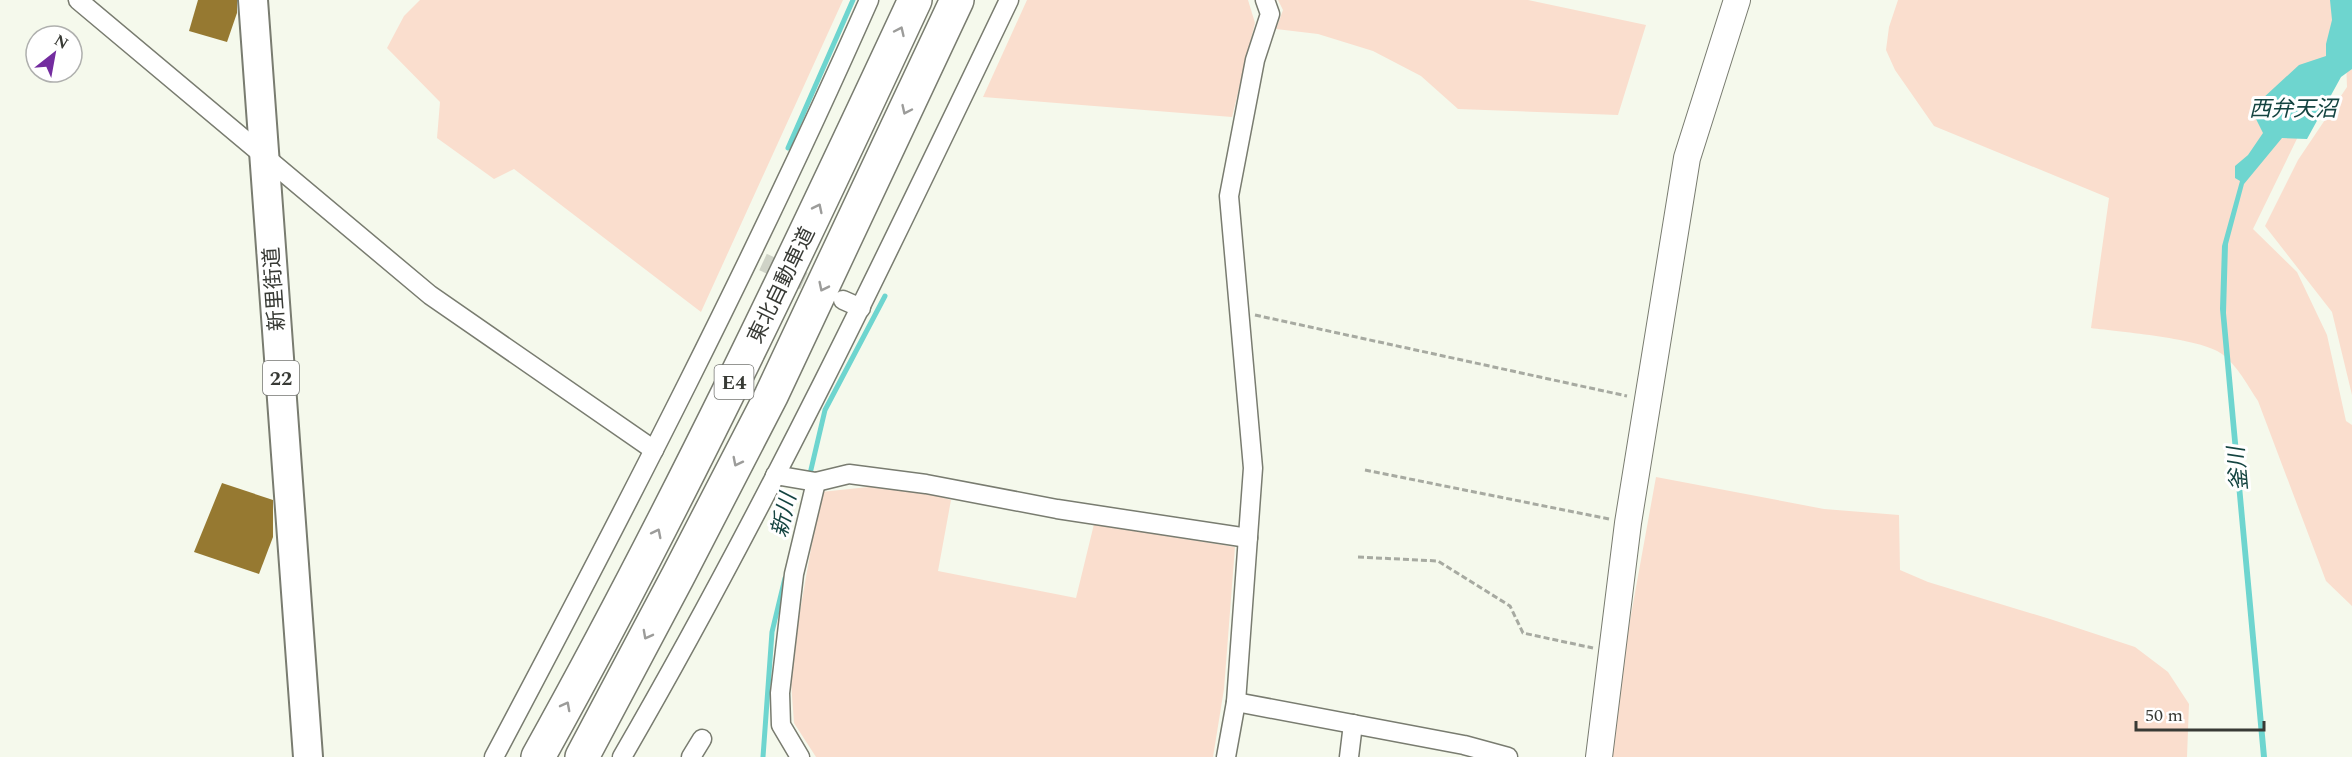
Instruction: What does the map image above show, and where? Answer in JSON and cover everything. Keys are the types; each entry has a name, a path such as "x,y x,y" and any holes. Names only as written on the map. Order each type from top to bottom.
{"highway":[{"name":"東北自動車道","path":"538,757 736,379 915,0"},
{"name":"東北自動車道","path":"582,757 771,396 957,0"}],"main road":[{"name":"新里街道","path":"253,0 308,757"}],"street":[{"path":"78,0 430,295 654,450"},
{"path":"494,757 756,258 869,0"},
{"path":"622,757 667,680 861,308 1009,0"},
{"path":"1226,757 1236,702 1253,468 1229,196 1255,60 1270,14 1265,0"},
{"path":"1599,757 1628,523 1687,158 1737,0"},
{"path":"843,300 861,308"},
{"path":"775,475 816,482 849,474 926,484 1058,509 1248,538"},
{"path":"800,757 781,725 780,693 794,574 816,482"},
{"path":"1236,702 1464,745 1508,757"},
{"path":"1349,757 1353,723"},
{"path":"691,757 702,739"}],"path":[{"path":"1239,311 1648,401"},
{"path":"1365,470 1628,523"},
{"path":"1358,557 1438,561 1510,606 1523,633 1612,652"}],"shaded area":[{"path":"420,0 843,0 701,312 514,169 494,179 437,138 440,102 387,48 404,16"},
{"path":"1027,0 1248,0 1255,23 1232,117 983,97"},
{"path":"1278,0 1528,0 1646,25 1618,115 1458,109 1421,76 1373,51 1318,34 1276,29 1283,10"},
{"path":"1898,0 2342,0 2330,71 2253,229 2297,272 2327,335 2346,421 2352,425 2352,606 2326,581 2258,401 2233,364 2212,348 2197,344 2160,336 2091,328 2109,198 1934,126 1895,70 1886,50 1889,27"},
{"path":"2344,0 2352,0 2352,395 2332,312 2265,226 2298,160 2347,87"},
{"path":"1656,477 1824,509 1899,515 1900,570 1928,582 2135,647 2168,672 2189,704 2187,757 1611,757 1623,659"},
{"path":"897,484 951,500 938,571 1076,598 1094,524 1235,547 1224,689 1213,757 816,757 794,723 790,668 821,492"}],"water":[{"name":"西弁天沼","path":"2330,0 2352,0 2352,69 2341,77 2307,139 2282,138 2244,184 2228,244 2226,313 2267,757 2261,757 2220,309 2222,246 2240,181 2235,178 2235,166 2248,155 2263,133 2255,117 2262,99 2299,65 2326,56 2326,44 2332,20"}],"building":[{"path":"198,0 237,0 237,13 227,42 189,31"},
{"path":"222,483 273,500 273,537 259,574 194,552"}],"waterway":[{"name":"新川","path":"788,148 853,0"},
{"name":"新川","path":"809,478 825,410 885,296"},
{"name":"新川","path":"763,757 772,632 785,578"}],"tunnel":[{"path":"763,262 828,292"}],"water label":[{"name":"釜川","path":"2237,469"}]}
